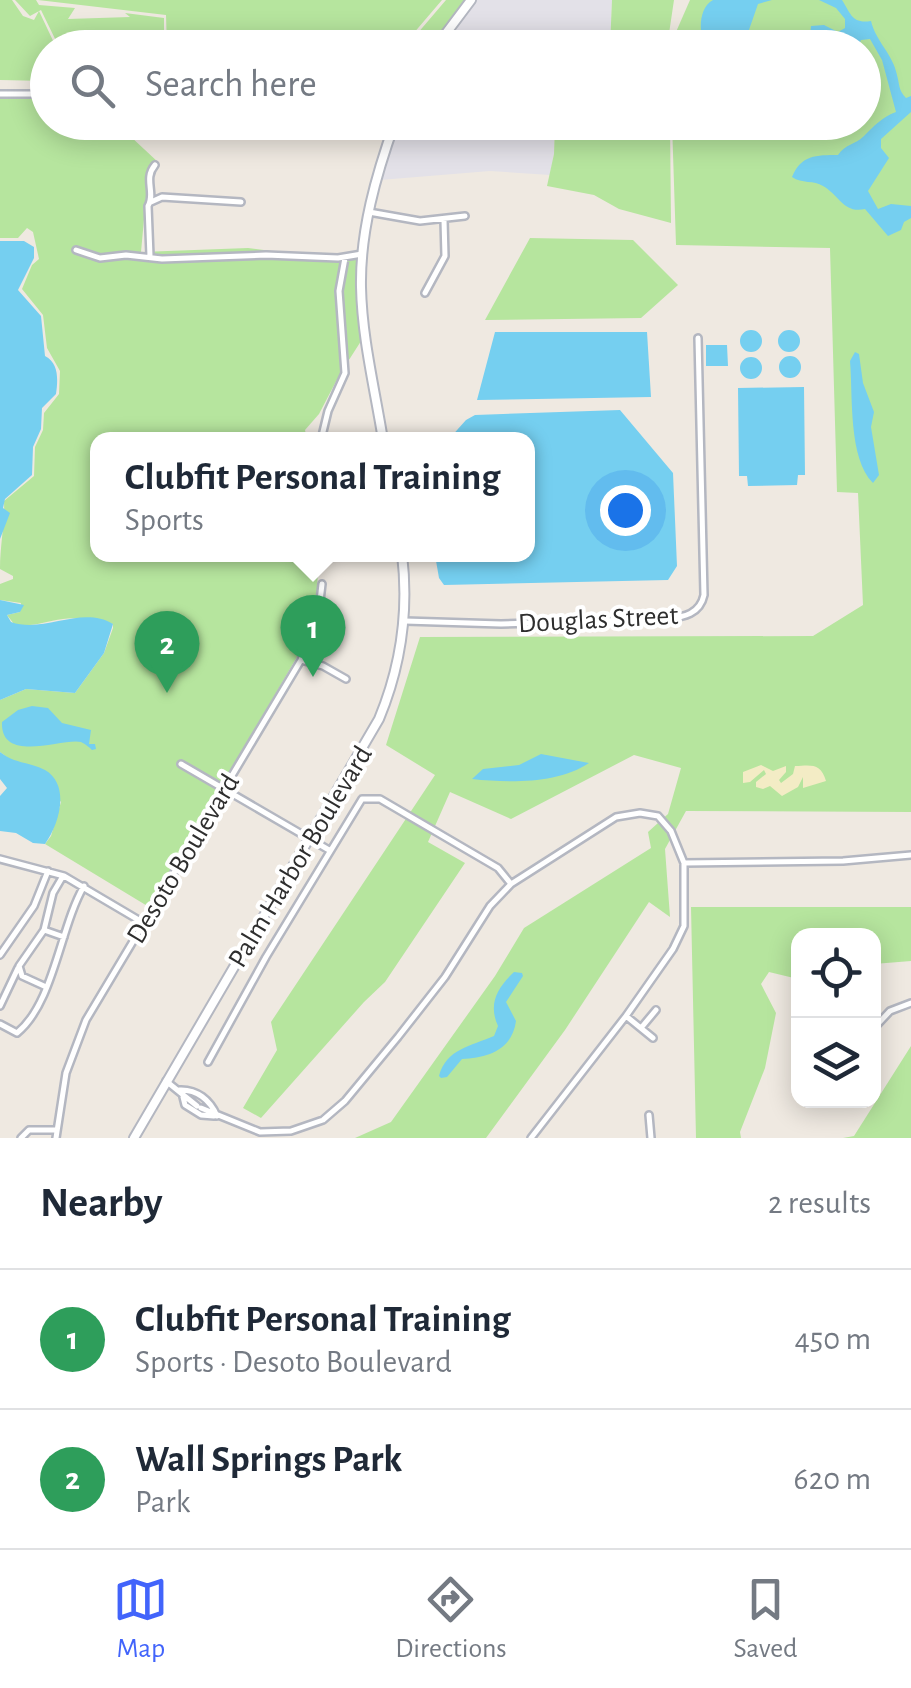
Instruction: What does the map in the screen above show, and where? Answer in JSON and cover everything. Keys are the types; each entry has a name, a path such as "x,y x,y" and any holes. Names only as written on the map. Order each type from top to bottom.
{"main road":[{"path":"449,30 472,0"},
{"path":"381,432 362,306 362,254 369,212 390,140"},
{"name":"Palm Harbor Boulevard","path":"134,1138 380,719 395,673 404,620 402,562"}],"street":[{"path":"0,94 30,94"},
{"path":"150,256 148,179 155,165"},
{"path":"151,202 162,198 241,202"},
{"path":"369,212 420,221 465,216"},
{"path":"424,293 445,256 444,220"},
{"path":"76,250 100,258 162,259 362,254"},
{"path":"322,432 345,373 339,291 346,256"},
{"name":"Douglas Street","path":"404,620 501,624 648,620 683,617 696,611 704,596 698,338"},
{"name":"Desoto Boulevard","path":"56,1134 66,1073 78,1036 301,660 318,618 322,584"},
{"path":"301,660 323,666 346,679"},
{"path":"180,764 330,850"},
{"path":"208,1062 358,802 374,796 498,868 511,884"},
{"path":"166,1081 199,1107 260,1132 292,1131 323,1120 345,1101 398,1037 445,977 490,906 511,884 626,813 658,816 671,830 684,863 684,926 626,1016 531,1138"},
{"path":"684,863 843,861 911,855"},
{"path":"0,859 64,876 143,923"},
{"path":"0,954 34,906 48,870"},
{"path":"0,1006 19,966 44,930 53,892 64,876"},
{"path":"0,1024 21,1032 84,886"},
{"path":"44,930 64,937"},
{"path":"19,966 22,976 44,986"},
{"path":"881,1020 890,1010 911,1004"},
{"path":"640,1028 656,1010"},
{"path":"626,1016 653,1038"},
{"path":"179,1090 189,1090 211,1102 217,1116"},
{"path":"184,1097 185,1105 202,1115 217,1116"},
{"path":"649,1116 651,1138"},
{"path":"21,1138 28,1130 56,1134"}],"shaded area":[{"path":"475,0 612,0 611,30 454,30"},
{"path":"393,140 554,140 550,175 490,171 380,180"}],"green space":[{"path":"0,0 12,0 23,16 34,20 39,11 48,30 30,30 30,81 0,80"},
{"path":"15,0 75,8 68,19 130,17 125,13 164,18 164,30 51,30 41,10 30,16"},
{"path":"38,0 442,0 416,30 166,30 166,15"},
{"path":"446,0 468,0 445,30 420,30"},
{"path":"612,0 674,0 670,30 611,30"},
{"path":"690,0 911,0 911,812 686,811 665,849 670,917 649,902 565,1030 486,1138 355,1138 391,1122 495,976 524,928 651,848 648,832 668,814 681,768 634,755 511,819 450,792 428,842 465,863 385,982 261,1118 243,1108 277,1050 271,1022 435,775 386,745 420,637 813,636 863,605 858,493 837,492 830,248 676,245 673,140 881,140 881,30 677,30"},
{"path":"0,97 30,97 30,140 134,140 159,163 146,197 141,252 248,248 342,260 336,305 342,370 305,432 90,432 90,562 318,562 317,605 308,638 223,784 213,778 210,782 220,789 149,907 45,844 61,802 29,765 12,761 0,752 0,700 26,689 75,693 104,653 113,624 75,618 14,624 7,615 20,612 21,603 0,600 0,584 13,579 0,569 4,501 34,476 35,447 43,430 44,413 59,394 60,371 47,348 43,315 22,289 32,265 39,259 33,232 27,228 18,238 0,238"},
{"path":"554,140 670,140 671,223 619,209 594,195 547,186"},
{"path":"530,238 633,240 678,285 641,318 485,320"},
{"path":"359,257 363,338 347,363 343,285 348,259"},
{"path":"691,907 911,907 911,961 881,963 881,928 791,928 791,977 769,972 761,984 776,1013 765,1068 741,1138 696,1138"},
{"path":"911,1046 911,1138 843,1138 854,1136 872,1108 881,1108 881,1093"}],"sand":[{"path":"761,765 773,771 786,766 781,783 793,774 795,766 818,768 826,781 803,788 803,777 798,787 782,796 770,786 756,787 756,782 766,774 764,770 743,783 743,772"}],"water":[{"path":"713,0 772,0 758,4 749,30 701,30 707,5"},
{"path":"819,0 842,0 850,14 871,21 875,30 842,30 845,19 836,8"},
{"path":"824,25 834,30 811,30 811,26"},
{"path":"881,42 902,92 906,98 911,96 911,112 881,139 881,120 896,112"},
{"path":"859,140 881,140 881,148 889,158 868,191 878,209 891,204 911,206 911,218 901,230 888,236 865,209 852,209 823,186 792,177 805,160 838,155"},
{"path":"0,241 24,241 34,247 34,258 18,290 41,316 45,356 55,367 57,383 56,394 42,408 41,429 33,447 32,475 5,499 3,508 10,513 0,539"},
{"path":"751,330 759,333 759,349 751,352 743,349 740,341 743,333"},
{"path":"789,330 797,333 797,349 789,352 781,349 778,341 781,333"},
{"path":"495,332 647,332 651,397 477,400"},
{"path":"706,345 727,345 728,366 706,366"},
{"path":"855,352 859,354 863,383 874,412 871,427 879,475 873,483 859,458 856,443 850,361"},
{"path":"790,356 798,359 798,375 790,378 782,375 779,367 782,359"},
{"path":"751,357 759,360 759,376 751,379 743,376 740,368 743,360"},
{"path":"804,387 805,475 798,475 797,485 748,486 747,476 739,476 738,388"},
{"path":"620,410 673,473 677,566 668,580 444,585 436,562 535,562 535,432 455,432 475,415"},
{"path":"0,600 24,605 20,612 7,615 11,622 24,625 88,617 113,624 104,653 75,693 26,689 0,700"},
{"path":"32,706 48,708 62,723 91,730 89,744 95,744 96,749 73,741 35,746 11,743 4,735 2,722 18,710"},
{"path":"0,752 45,770 58,785 58,816 45,844 0,831 0,796 7,788 0,779"},
{"path":"541,754 589,763 548,778 472,779 483,769 519,765"},
{"path":"514,972 523,976 506,1002 516,1021 510,1039 489,1054 462,1059 447,1077 441,1078 442,1067 453,1054 494,1036 498,1026 496,997"}],"place":[{"name":"Clubfit Personal Training","path":"313,677"},
{"name":"Wall Springs Park","path":"167,693"}]}
